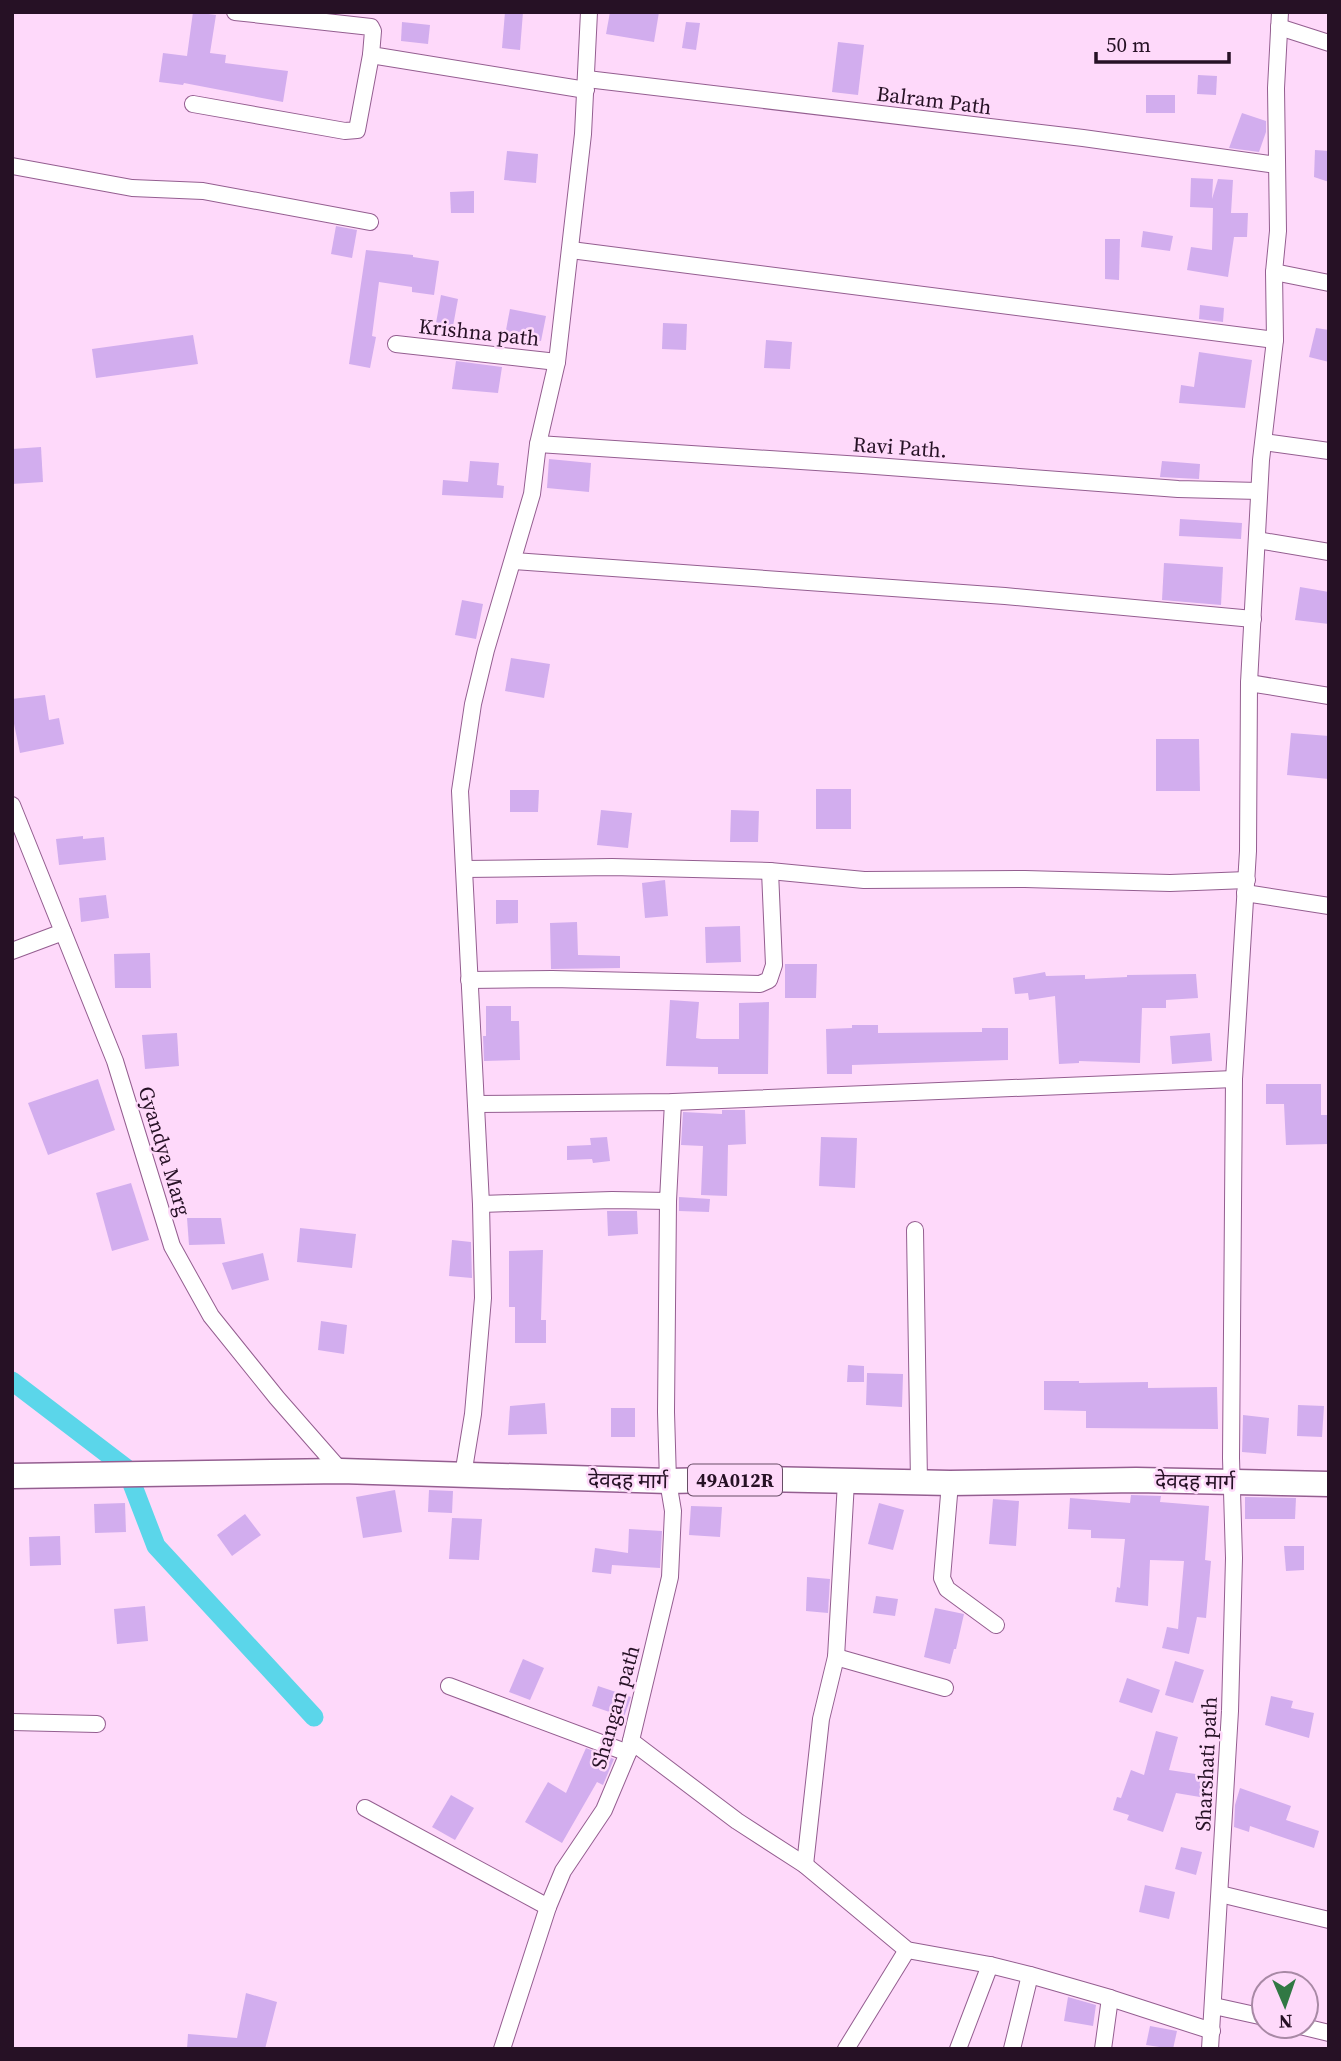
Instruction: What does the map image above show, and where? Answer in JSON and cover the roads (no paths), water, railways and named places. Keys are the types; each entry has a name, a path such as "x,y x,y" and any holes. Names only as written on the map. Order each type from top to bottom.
{"main road":[{"name":"देवदह मार्ग","path":"12,1475 341,1471 668,1481 761,1479 950,1483 1136,1480 1329,1484"}],"street":[{"path":"193,104 345,131 357,130 370,55 373,31 371,27 235,12"},
{"path":"463,1475 473,1414 483,1298 481,1204 460,791 464,752 486,650 532,495 538,444 557,362 587,85 589,12"},
{"path":"1279,20 1329,43"},
{"name":"Sharshati path","path":"1210,2049 1233,1614 1231,1482 1234,1080 1246,887 1249,683 1256,540 1261,460 1275,340 1279,20"},
{"name":"Balram Path","path":"370,55 587,85 1083,138 1276,165"},
{"path":"12,166 132,188 203,191 370,222"},
{"path":"570,250 1275,340"},
{"path":"1274,272 1329,284"},
{"name":"Krishna path","path":"396,344 557,362"},
{"path":"1265,442 1329,451"},
{"name":"Ravi Path.","path":"538,444 1178,489 1259,491"},
{"path":"1256,540 1329,552"},
{"path":"514,561 1005,596 1253,619"},
{"path":"1249,683 1329,696"},
{"name":"Gyandya Marg","path":"12,805 115,1061 173,1246 211,1316 277,1398 341,1471"},
{"path":"464,869 612,867 770,871 864,880 1025,879 1170,883 1246,887 1329,906"},
{"path":"468,980 552,979 760,984 769,980 774,965 770,871"},
{"path":"12,951 63,932"},
{"path":"476,1104 673,1102 1234,1080"},
{"name":"Shangan path","path":"502,2049 548,1907 563,1871 604,1810 630,1747 670,1577 673,1511 668,1481 666,1360 668,1201 673,1102"},
{"path":"481,1204 668,1201"},
{"path":"915,1230 919,1482"},
{"path":"805,1865 821,1718 836,1657 846,1482"},
{"path":"950,1483 942,1578 947,1589 996,1625"},
{"path":"836,1657 945,1688"},
{"path":"449,1686 630,1747 805,1865 907,1950 1030,1975 1212,2031"},
{"path":"12,1722 97,1724"},
{"path":"365,1808 548,1907"},
{"path":"1220,1894 1329,1920"},
{"path":"846,2049 907,1950"},
{"path":"958,2049 990,1965"},
{"path":"1012,2049 1030,1975"},
{"path":"1103,2049 1110,1998"},
{"path":"1214,2006 1250,2014"}],"waterway":[{"path":"12,1381 126,1468 156,1546 314,1717"}]}
